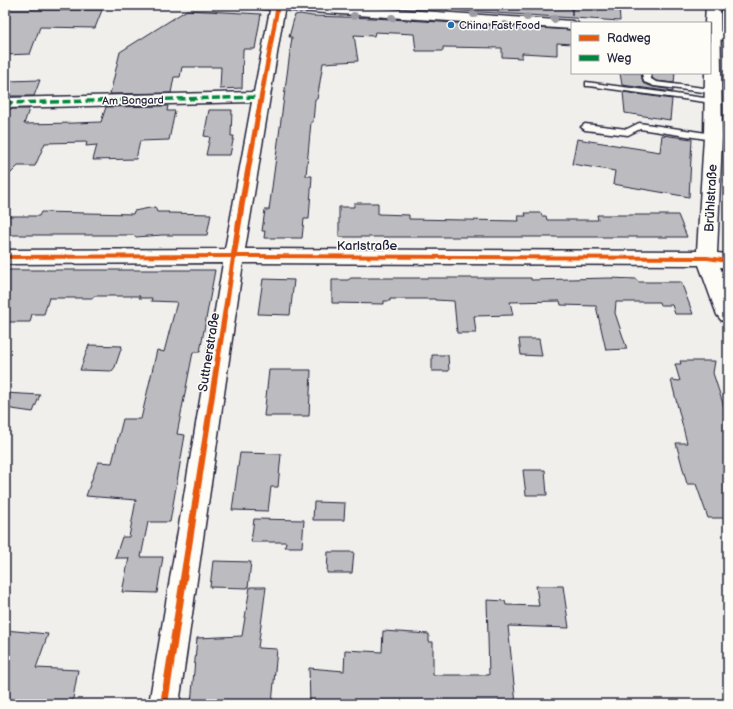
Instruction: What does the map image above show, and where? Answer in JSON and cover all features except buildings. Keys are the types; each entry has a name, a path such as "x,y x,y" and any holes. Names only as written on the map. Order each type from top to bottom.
{"street":[{"path":"273,5 571,25"},
{"name":"Suttnerstraße","path":"164,704 242,203 262,98 273,5"},
{"name":"Brühlstraße","path":"713,5 717,35 712,96 713,137 707,258 728,315"},
{"name":"Am Bongard","path":"5,103 262,98"},
{"name":"Karlstraße","path":"5,257 234,256 707,258 728,261"}],"lane":[{"path":"646,74 647,80 654,84 712,96"},
{"path":"589,84 712,96"},
{"path":"585,127 628,132 639,126 713,137"}],"marked path":[{"path":"5,103 262,97"}],"cycle path":[{"path":"164,704 242,203 278,5"},
{"path":"5,257 234,256 707,258 728,261"}],"place":[{"name":"China Fast Food","path":"451,25"}]}
